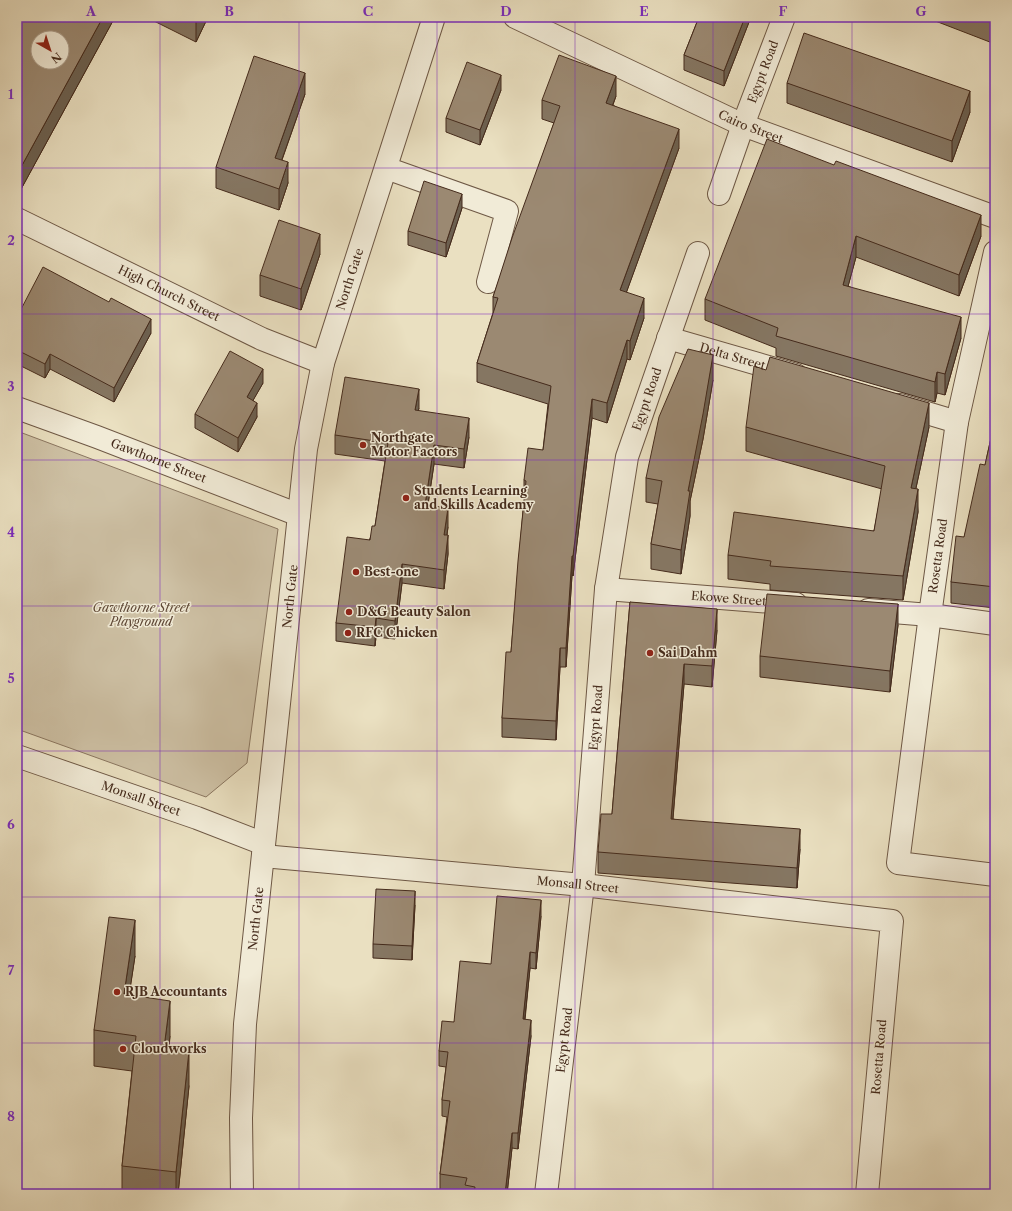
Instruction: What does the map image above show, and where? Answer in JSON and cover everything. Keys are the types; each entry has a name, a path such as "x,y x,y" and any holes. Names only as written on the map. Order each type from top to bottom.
{"street":[{"name":"North Gate","path":"242,1194 241,1118 244,1024 264,850 306,449 323,363 434,17"},
{"name":"Cairo Street","path":"516,17 743,126 995,217"},
{"name":"Egypt Road","path":"720,194 743,126 784,17"},
{"path":"386,168 507,211 488,282"},
{"name":"High Church Street","path":"17,219 262,339 323,363"},
{"name":"Rosetta Road","path":"995,252 957,422 898,863 995,875"},
{"name":"Egypt Road","path":"546,1194 583,885 606,589 627,457 698,253"},
{"name":"Delta Street","path":"668,338 813,380"},
{"path":"881,400 957,422"},
{"name":"Gawthorne Street","path":"17,408 299,515"},
{"name":"Ekowe Street","path":"606,589 819,606"},
{"path":"851,609 930,615 995,624"},
{"name":"Monsall Street","path":"17,756 197,818 264,850 892,921"},
{"name":"Rosetta Road","path":"867,1194 892,921"}],"green space":[{"name":"Gawthorne Street Playground","path":"17,431 278,529 247,763 206,797 17,729"}],"building":[{"path":"21,17 103,17 20,169 17,167 17,25"},
{"path":"190,17 197,17 196,20"},
{"path":"699,17 745,17 724,71 684,55"},
{"path":"979,17 995,17 995,23"},
{"path":"804,33 970,91 952,141 787,83"},
{"path":"559,55 616,76 606,103 679,129 620,290 644,298 630,341 627,340 607,403 592,399 572,556 566,648 560,648 556,721 502,718 506,652 511,652 526,481 524,480 528,448 543,450 551,386 477,363 498,298 493,297 512,238 560,106 542,100"},
{"path":"254,56 305,73 275,158 288,162 279,189 216,167"},
{"path":"467,62 501,75 480,130 446,118"},
{"path":"767,139 834,165 836,161 981,215 959,275 856,236 843,285 961,317 945,374 937,372 935,382 776,336 778,328 705,299"},
{"path":"424,181 462,194 446,243 408,231"},
{"path":"279,220 320,234 301,289 260,275"},
{"path":"43,267 109,302 111,298 151,319 114,388 50,354 45,364 17,350 17,317"},
{"path":"688,349 713,355 688,491 690,491 681,550 651,544 662,481 646,478 659,417"},
{"path":"230,351 263,369 247,397 257,403 238,438 195,414"},
{"path":"770,357 929,403 911,488 918,489 903,576 770,566 771,561 728,555 734,512 874,531 885,466 746,427 754,366 766,370"},
{"path":"345,377 419,389 415,410 469,418 464,449 434,445 425,505 448,508 444,535 448,535 444,570 402,564 395,621 376,618 375,627 336,623 347,537 370,540 372,526 375,526 388,443 335,435"},
{"path":"995,379 995,393 992,392"},
{"path":"995,420 995,531 993,540 995,540 995,587 951,582 956,536 964,537 980,464 985,465"},
{"path":"767,594 898,604 890,671 760,656"},
{"path":"630,602 717,609 712,666 684,664 671,819 800,829 797,868 598,852 601,814 612,814"},
{"path":"376,889 415,891 412,946 373,944"},
{"path":"497,896 541,900 536,953 530,952 523,1019 531,1020 518,1133 512,1133 505,1194 474,1194 475,1187 465,1185 467,1178 440,1174 450,1101 442,1100 448,1052 439,1051 442,1021 454,1022 460,961 491,964"},
{"path":"109,917 135,920 124,994 170,1001 164,1048 189,1051 176,1172 122,1166 136,1036 94,1030"}],"place":[{"name":"Northgate Motor Factors","path":"363,445"},
{"name":"Students Learning and Skills Academy","path":"406,498"},
{"name":"Best-one","path":"356,572"},
{"name":"D&G Beauty Salon","path":"349,612"},
{"name":"RFC Chicken","path":"348,633"},
{"name":"Sai Dahm","path":"650,653"},
{"name":"RJB Accountants","path":"117,992"},
{"name":"Cloudworks","path":"123,1049"}]}
